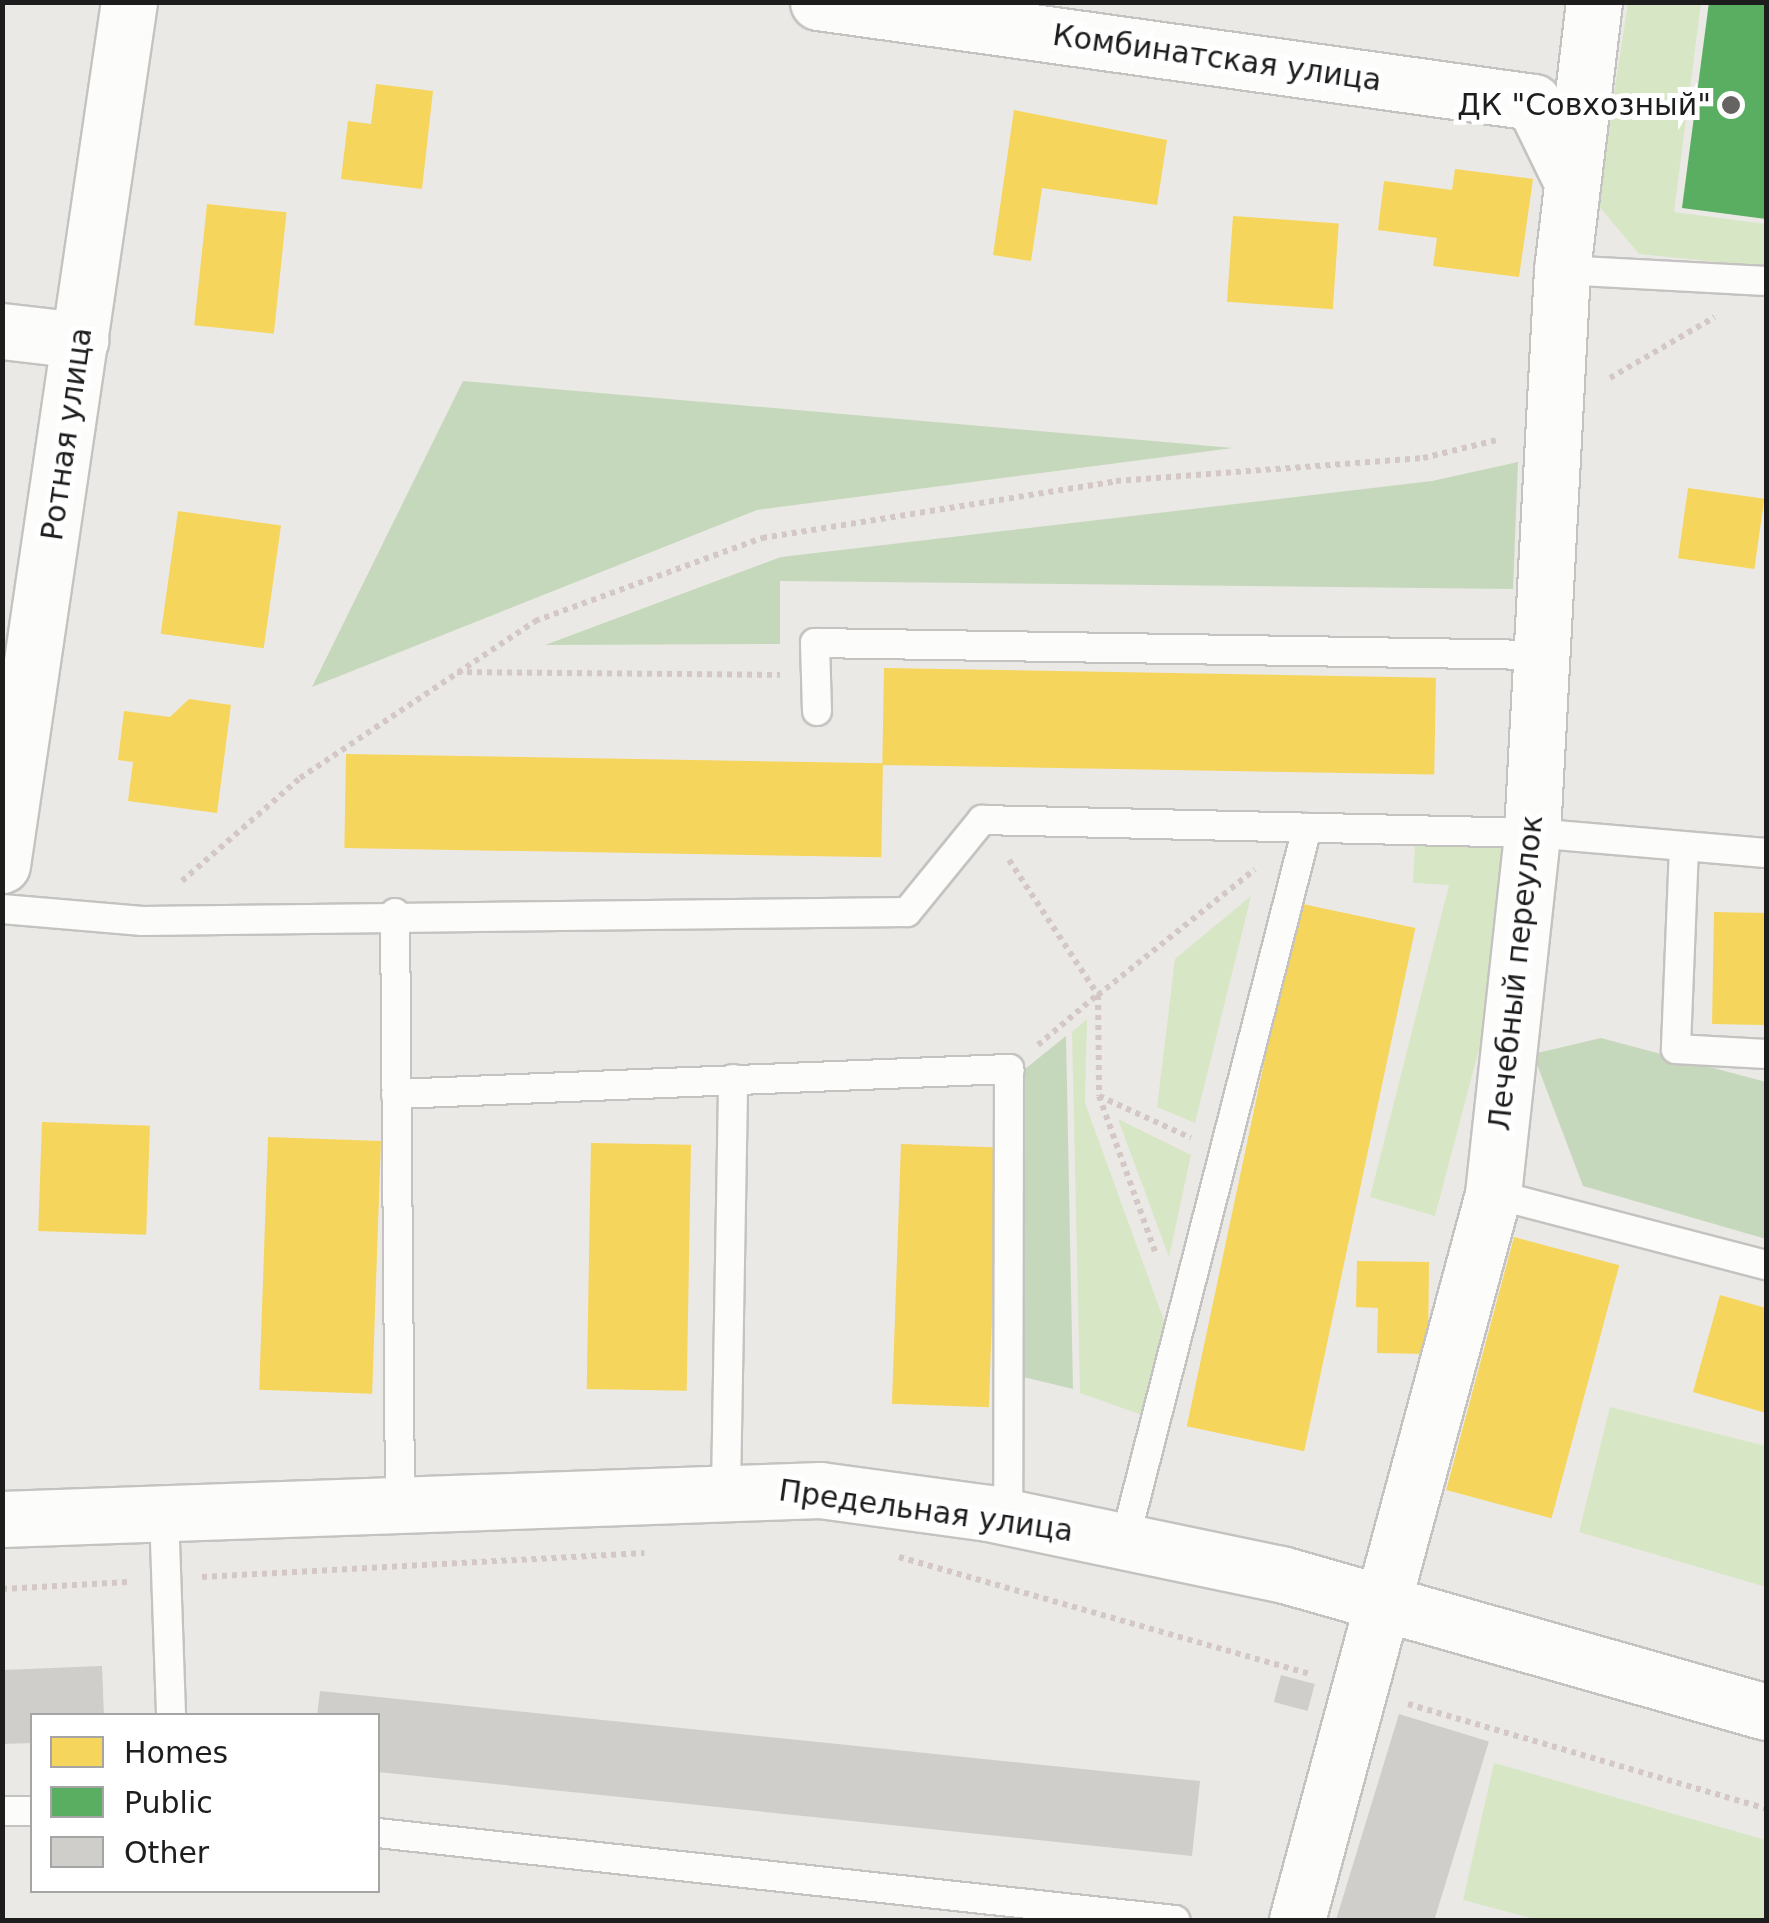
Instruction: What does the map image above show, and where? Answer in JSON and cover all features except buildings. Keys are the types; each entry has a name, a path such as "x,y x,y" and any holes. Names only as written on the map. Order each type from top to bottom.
{"street":[{"name":"Ротная улица","path":"2,864 129,2"},
{"name":"Комбинатская улица","path":"818,2 1533,102 1570,178"},
{"name":"Лечебный переулок","path":"1297,1920 1363,1689 1494,1194 1532,833 1562,270 1594,2"},
{"path":"2,331 80,340"},
{"name":"Предельная улица","path":"2,1519 726,1490 820,1490 1008,1517 1384,1600 1766,1712"}],"lane":[{"path":"1562,270 1766,281"},
{"path":"816,710 815,643 1540,655"},
{"path":"2,909 142,921 395,913 907,912 982,820 1532,833 1766,853"},
{"path":"1125,1540 1307,828"},
{"path":"1684,846 1676,1049 1766,1054"},
{"path":"395,913 400,1502"},
{"path":"396,1094 1009,1068 1008,1517"},
{"path":"726,1490 733,1080"},
{"path":"1494,1194 1766,1265"},
{"path":"164,1512 171,1713"},
{"path":"2,1812 30,1811"},
{"path":"380,1834 1175,1920"}],"path":[{"path":"142,921 300,778 536,621 762,538 1116,481 1423,458 1551,426 1622,368 1723,312"},
{"path":"456,672 816,676"},
{"path":"982,820 1098,994 1099,1096 1181,1324"},
{"path":"1009,1068 1307,828"},
{"path":"1099,1096 1224,1153"},
{"path":"2,1589 652,1553"},
{"path":"884,1553 1766,1809"}],"green space":[{"path":"1628,3 1701,3 1674,212 1766,224 1766,267 1639,254 1597,204"},
{"path":"463,381 1233,448 757,510 312,687"},
{"path":"1518,462 1513,589 780,581 780,644 545,645 781,557 1432,481"},
{"path":"1415,841 1510,843 1497,981 1435,1216 1370,1197 1449,885 1413,883"},
{"path":"1251,896 1195,1123 1157,1107 1175,959"},
{"path":"1087,1019 1085,1103 1166,1326 1142,1415 1080,1393 1072,1032"},
{"path":"1066,1036 1073,1389 1019,1376 1015,1077"},
{"path":"1601,1038 1766,1082 1766,1239 1583,1186 1533,1054"},
{"path":"1118,1119 1191,1155 1169,1257"},
{"path":"1610,1407 1766,1446 1766,1587 1579,1532"},
{"path":"1494,1763 1766,1840 1766,1920 1538,1920 1463,1900"}],"place":[{"name":"ДК \"Совхозный\"","path":"1731,105"}]}
